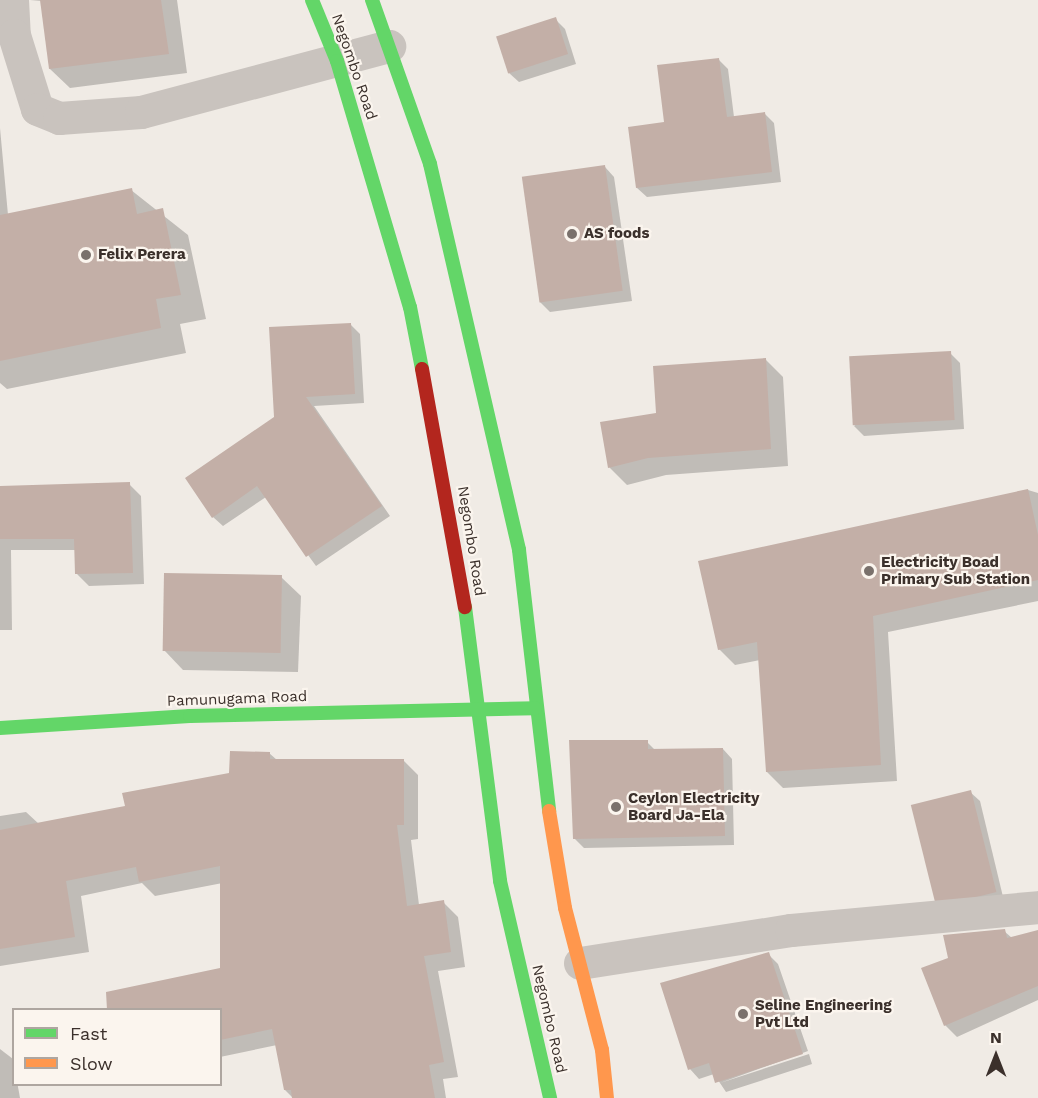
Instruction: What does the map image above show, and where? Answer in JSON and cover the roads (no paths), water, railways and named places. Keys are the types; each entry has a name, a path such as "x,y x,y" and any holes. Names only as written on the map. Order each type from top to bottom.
{"main road":[{"name":"Negombo Road","path":"312,0 337,61 410,308 458,548 476,709 500,881 550,1098"},
{"path":"372,0 430,164 464,294 519,550 535,708 565,908 602,1050 607,1098"},
{"name":"Pamunugama Road","path":"0,728 190,716 535,708"}],"street":[{"path":"12,0 14,35 37,109 59,118 141,112 389,46"},
{"path":"580,963 791,930 1038,908"}],"place":[{"name":"AS foods","path":"572,234"},
{"name":"Felix Perera","path":"86,255"},
{"name":"Electricity Boad Primary Sub Station","path":"869,571"},
{"name":"Ceylon Electricity Board Ja-Ela","path":"616,807"},
{"name":"Seline Engineering Pvt Ltd","path":"743,1014"}]}
